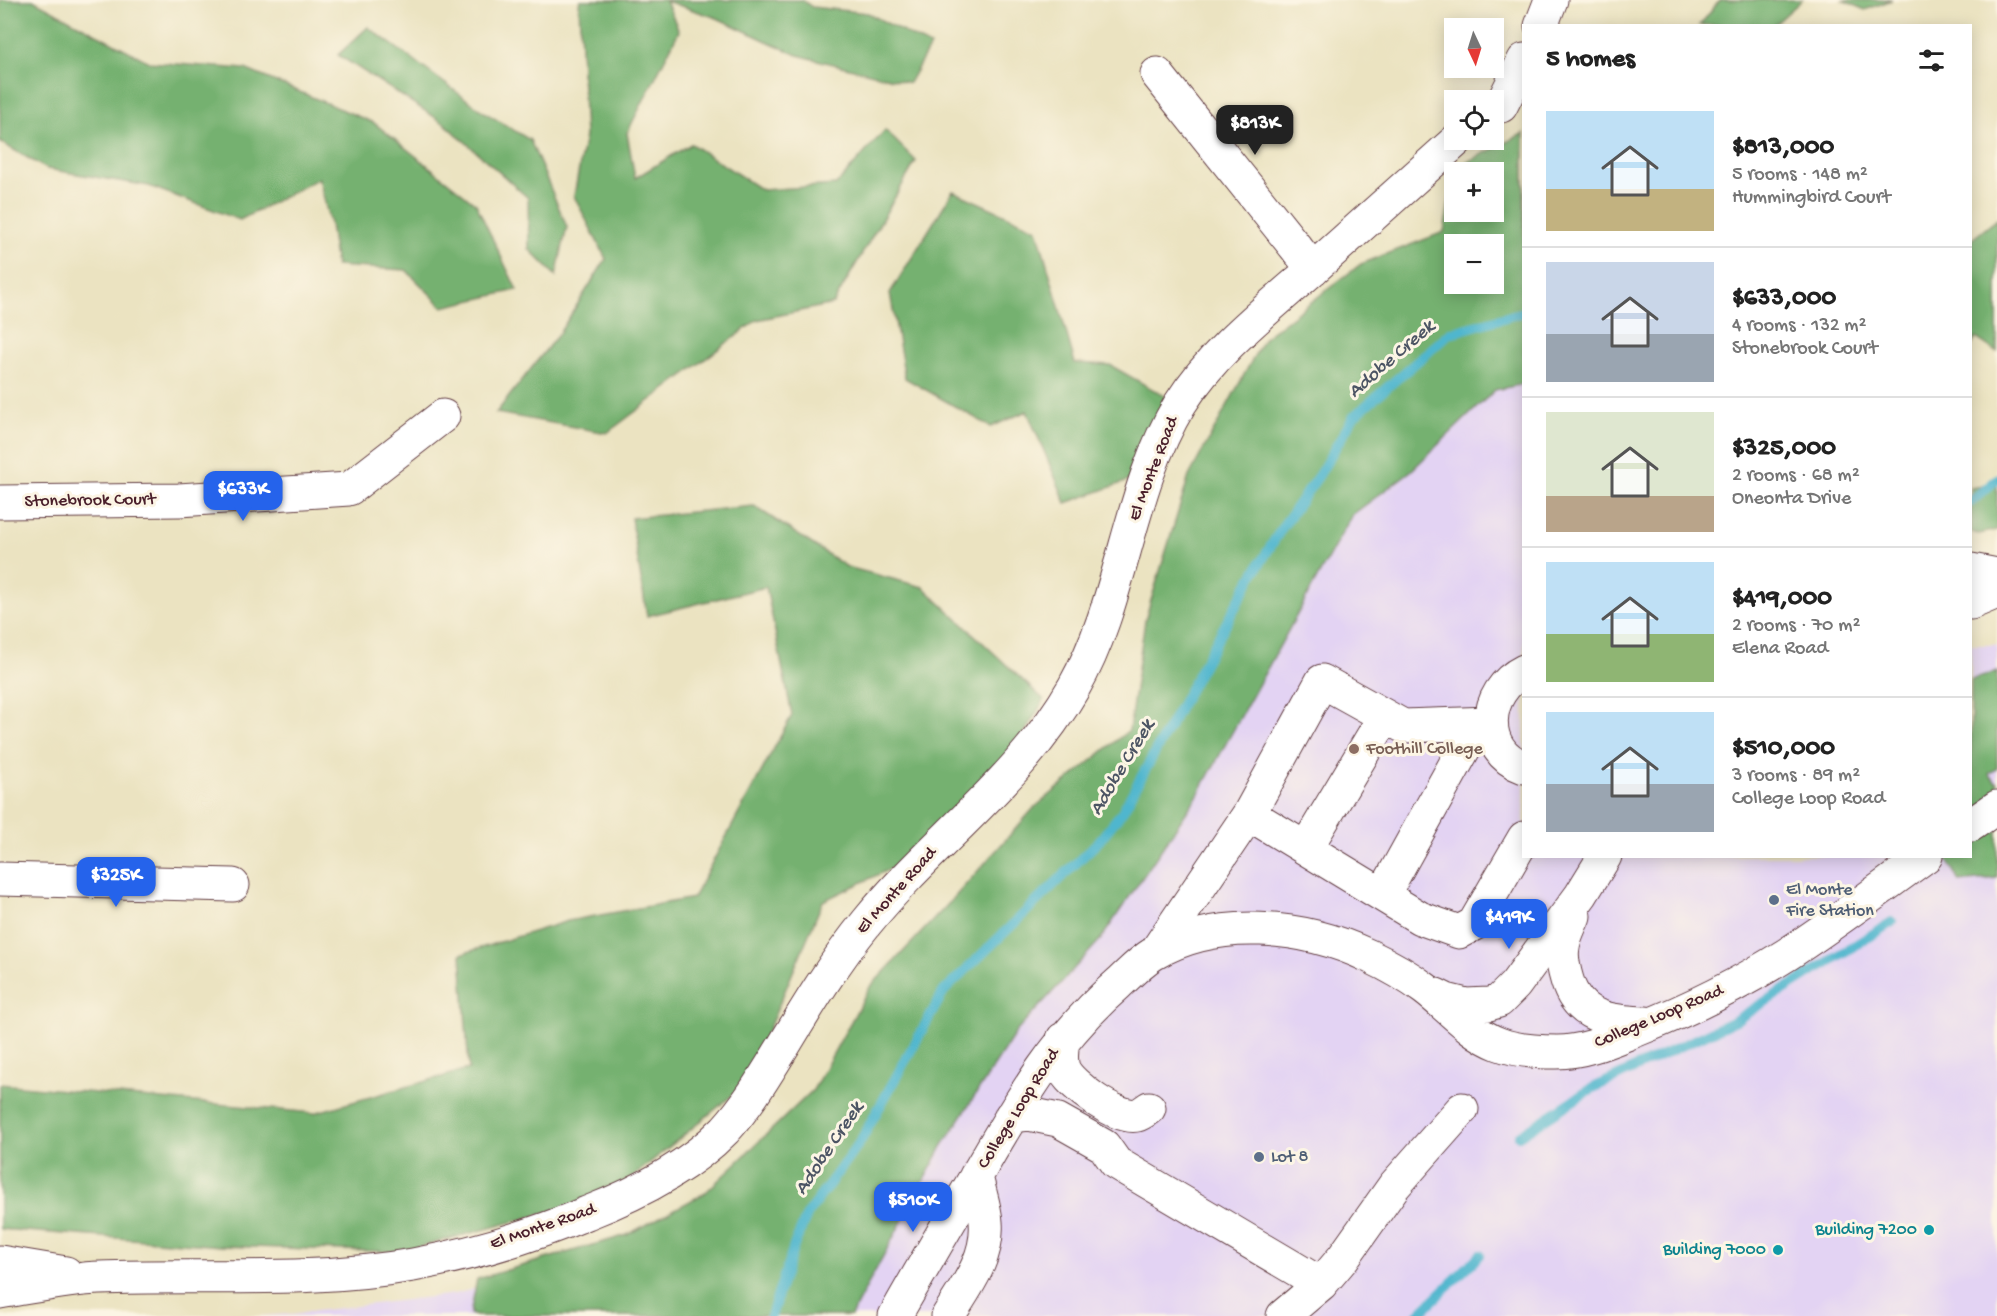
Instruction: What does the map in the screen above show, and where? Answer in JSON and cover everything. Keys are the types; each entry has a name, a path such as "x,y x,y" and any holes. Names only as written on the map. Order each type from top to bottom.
{"street":[{"path":"1542,24 1551,0"},
{"path":"1506,104 1522,65"},
{"path":"1157,74 1313,269"},
{"name":"El Monte Road","path":"0,1292 94,1278 283,1277 411,1265 470,1252 588,1213 642,1188 689,1160 723,1131 751,1099 830,971 866,923 904,879 1007,776 1042,735 1072,690 1096,644 1139,499 1158,449 1180,405 1209,366 1281,297 1446,150"},
{"name":"Stonebrook Court","path":"0,502 179,500 349,489 443,416"},
{"path":"1972,570 1997,575"},
{"path":"1972,603 1997,592"},
{"path":"1383,895 1484,724 1500,690 1512,677 1522,672"},
{"path":"1155,953 1249,814 1322,681 1403,726 1484,724"},
{"path":"1306,849 1385,716"},
{"path":"1484,724 1506,756 1522,766"},
{"path":"1972,824 1997,807"},
{"path":"1249,814 1420,918 1459,932 1474,924 1522,841"},
{"path":"1426,990 1446,1000 1466,1005 1499,1001 1515,985 1581,895 1604,858"},
{"name":"College Loop Road","path":"895,1316 1011,1116 1063,1039 1107,994 1155,953 1183,940 1253,928 1303,934 1348,946 1390,966 1426,990 1473,1029 1498,1044 1529,1052 1562,1052 1591,1047 1653,1023 1743,980 1787,954 1923,858"},
{"path":"0,879 233,885"},
{"path":"1581,895 1563,947 1564,970 1570,991 1582,1007 1603,1018 1624,1022 1653,1023"},
{"path":"1063,1039 1063,1067 1072,1082 1087,1094 1122,1114 1136,1116 1149,1108"},
{"path":"1283,1316 1321,1284 1343,1258 1394,1186 1462,1108"},
{"path":"1011,1116 1029,1114 1058,1120 1104,1146 1116,1163 1321,1284"},
{"path":"948,1316 979,1265 985,1244 986,1222 976,1176"},
{"name":"El Monte Road","path":"0,1262 94,1278"}],"shaded area":[{"name":"Foothill College","path":"1522,342 1522,858 1972,858 1972,645 1997,645 1997,1316 258,1316 455,1294 629,1247 765,1184 1320,509"}],"green space":[{"path":"0,0 33,0 149,62 245,69 374,123 476,204 517,290 443,307 406,270 336,266 330,224 319,178 240,220 149,186 47,169 0,142"},
{"path":"580,0 802,0 812,7 868,13 930,46 909,83 797,55 717,18 666,1 679,31 627,133 635,178 691,144 762,190 836,185 885,130 916,161 833,304 757,320 607,433 496,413 560,332 606,259 574,196 585,136"},
{"path":"1720,0 1802,0 1775,24 1701,24"},
{"path":"1842,0 1892,0 1865,10"},
{"path":"368,27 484,112 530,140 567,227 556,276 529,249 528,198 444,123 338,55"},
{"path":"1522,134 1522,384 1495,390 1411,471 1352,515 1196,798 1101,939 1016,1032 943,1145 851,1316 477,1316 470,1314 477,1279 627,1235 705,1193 813,1090 870,987 1034,808 1129,730 1145,620 1189,476 1264,338 1361,264 1444,232 1446,222 1504,222 1504,162 1467,162 1490,150 1504,150 1504,143"},
{"path":"953,191 1037,229 1075,363 1110,365 1170,399 1148,474 1066,503 1027,411 991,427 905,378 890,293"},
{"path":"1997,219 1997,352 1976,338 1972,344 1972,239"},
{"path":"1997,484 1997,530 1979,534 1972,532 1972,488"},
{"path":"754,506 847,567 923,587 1044,700 965,833 823,901 745,1085 609,1196 401,1252 221,1246 0,1229 0,1084 314,1113 469,1069 461,954 568,921 693,898 792,715 766,587 647,616 631,518"},
{"path":"1997,672 1997,768 1989,774 1997,783 1997,878 1959,882 1947,858 1972,858 1972,680"}],"waterway":[{"name":"Adobe Creek","path":"771,1316 795,1243 808,1213 860,1142 944,991 1099,841 1122,812 1250,580 1283,526 1319,475 1354,416 1450,333 1522,313"},
{"name":"Adobe Creek","path":"1972,501 1997,479"},
{"path":"1519,1136 1591,1089 1736,1020 1892,922"},
{"path":"1417,1316 1480,1255"}],"place":[{"name":"Foothill College","path":"1354,749"},
{"name":"El Monte Fire Station","path":"1774,900"},
{"name":"Lot 8","path":"1259,1157"},
{"name":"Building 7200","path":"1929,1230"},
{"name":"Building 7000","path":"1778,1250"}]}
